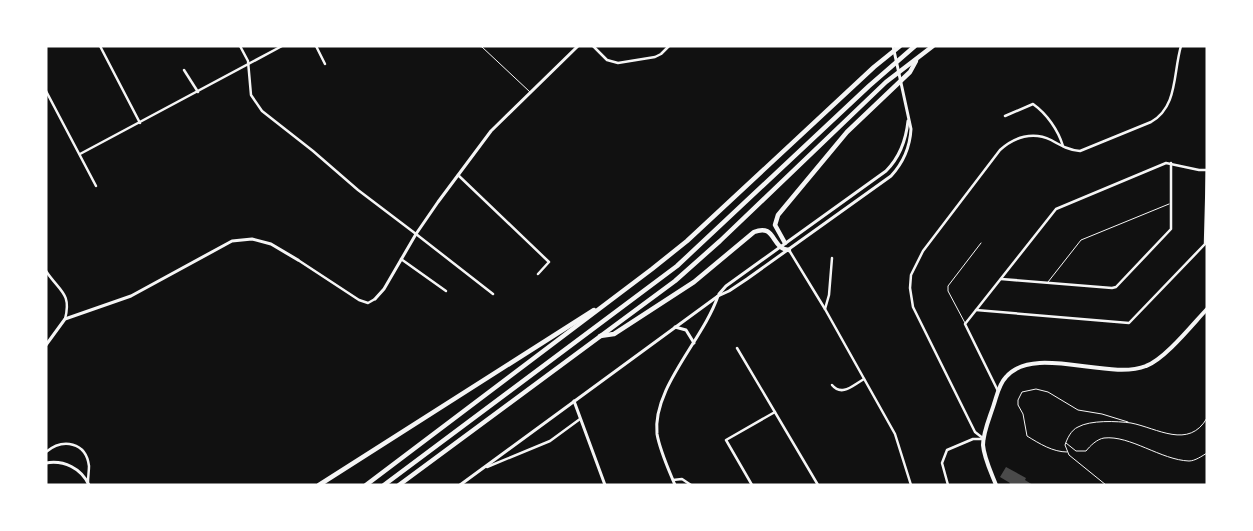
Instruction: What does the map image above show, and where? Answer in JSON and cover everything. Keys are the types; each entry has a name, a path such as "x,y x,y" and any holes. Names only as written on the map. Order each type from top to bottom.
{"highway":[{"path":"366,485 687,241 874,67 900,46"},
{"path":"384,485 677,266 868,86 915,46"},
{"path":"399,485 652,299 696,263 886,82 933,46"},
{"path":"785,243 776,225 778,215 841,138 910,72 918,57"},
{"path":"599,337 614,334 694,282 754,232 761,229 768,232 780,247 789,250"},
{"path":"319,485 614,298"}],"main road":[{"path":"375,299 384,289 416,234 491,132 578,46"},
{"path":"460,485 675,327 718,296 729,291 789,250 884,182 894,172 903,160 911,129 893,46"},
{"path":"675,485 658,436 658,411 664,394 712,312 718,296 726,286 886,170 902,148 908,118"},
{"path":"46,345 65,319 131,296 232,241 252,239 262,241 278,247 298,260"},
{"path":"785,243 789,250"},
{"path":"996,485 985,454 984,439 998,391 1010,372 1030,363 1129,370 1148,366 1164,354 1207,309"},
{"path":"675,327 686,330 694,343"},
{"path":"574,400 605,485"},
{"path":"46,463 60,463 70,466 80,472 89,484"}],"street":[{"path":"100,46 140,123"},
{"path":"240,46 249,65 252,94 262,110 358,190 493,294"},
{"path":"80,154 282,46"},
{"path":"316,46 325,64"},
{"path":"593,46 607,60 618,63 655,57 669,46"},
{"path":"984,439 975,432 916,313 910,294 911,275 922,251 1005,146 1018,138 1035,135 1049,138 1073,150 1086,148 1151,122 1162,115 1170,102 1181,46"},
{"path":"184,70 198,92"},
{"path":"46,90 96,186"},
{"path":"1004,116 1033,104 1041,110 1060,136 1064,147"},
{"path":"976,310 1129,323 1205,244 1207,170 1164,164 1056,209 1001,279 976,310 965,324 998,391"},
{"path":"1001,279 1116,287 1170,231 1171,164"},
{"path":"458,175 549,262 538,274"},
{"path":"789,250 825,309 896,438 911,485"},
{"path":"825,309 829,295 832,258"},
{"path":"401,259 446,291"},
{"path":"298,260 359,300 368,303 375,299"},
{"path":"46,271 67,299 68,308 65,319"},
{"path":"737,348 818,485"},
{"path":"832,386 838,391 842,391 864,379"},
{"path":"752,485 726,440 775,412"},
{"path":"481,469 550,441 580,418"},
{"path":"948,485 942,463 946,450 973,439 984,439"},
{"path":"46,452 61,444 72,444 77,447 84,454 88,463 89,484"},
{"path":"673,480 682,479 691,485"}],"lane":[{"path":"481,46 531,93"},
{"path":"1048,283 1082,240 1171,203"},
{"path":"965,324 948,291 948,286 980,243"}],"path":[{"path":"1068,452 1061,452 1044,446 1027,436 1023,414 1018,405 1022,392 1036,389 1042,390 1078,410 1102,414 1168,435 1189,434 1202,427 1207,418"},
{"path":"1106,485 1069,455 1065,445 1067,438 1078,427 1100,421 1131,423"},
{"path":"1065,443 1076,451 1086,451 1091,445 1102,438 1122,440 1167,457 1191,461 1207,454"}],"building":[{"path":"1006,467 1026,478 1025,480 1033,485 1009,485 1010,483 1000,477"}]}
